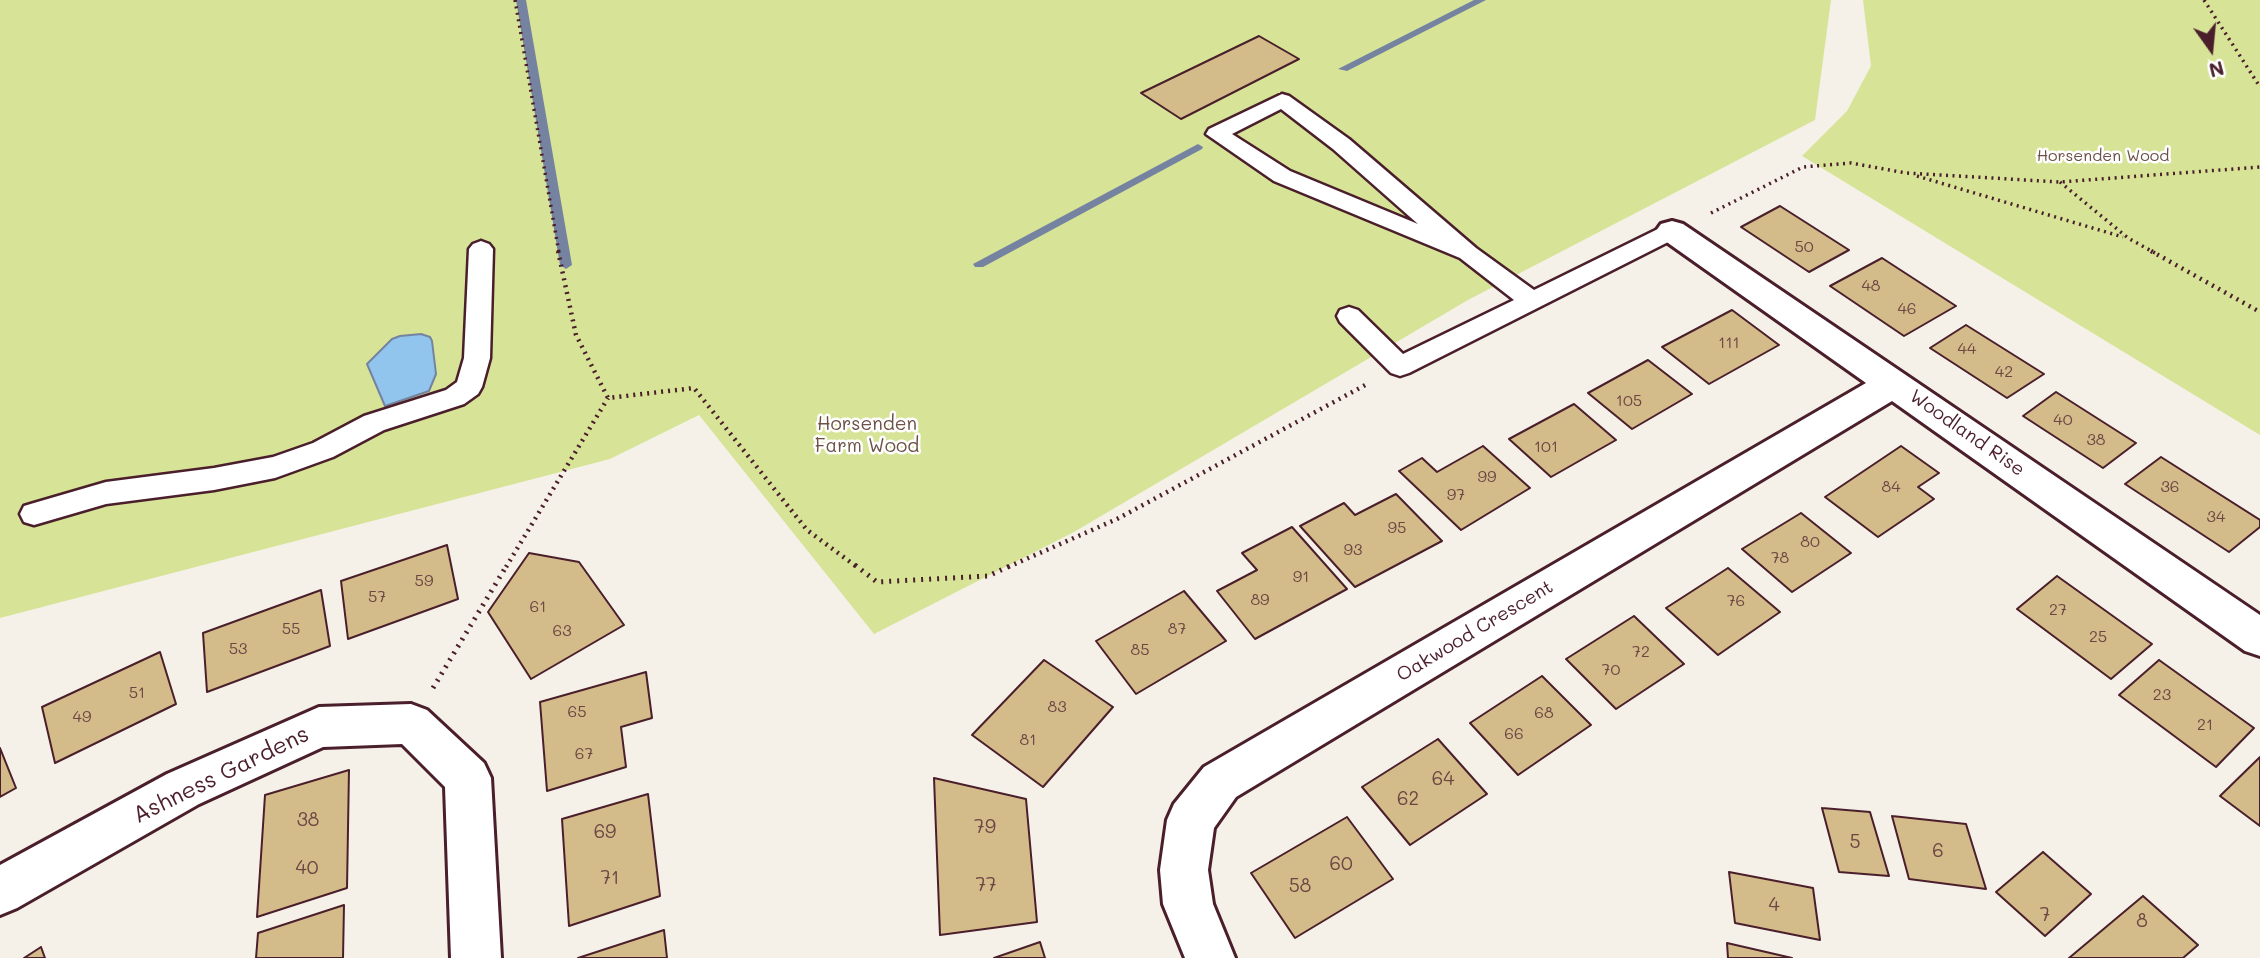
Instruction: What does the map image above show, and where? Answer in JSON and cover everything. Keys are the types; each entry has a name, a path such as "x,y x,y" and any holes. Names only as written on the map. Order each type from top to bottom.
{"street":[{"name":"Woodland Rise","path":"1672,231 2260,638"},
{"name":"Oakwood Crescent","path":"1210,958 1188,904 1184,870 1191,820 1220,782 1894,383"},
{"name":"Ashness Gardens","path":"0,891 183,789 318,727 411,724"},
{"path":"411,724 468,778 476,958"}],"lane":[{"path":"1468,253 1282,176 1217,134 1283,100 1341,144 1468,253 1532,301"},
{"path":"1349,316 1400,367 1672,231"},
{"path":"34,514 106,493 214,479 275,467 323,450 374,423 455,397 469,387 477,358 481,249"}],"path":[{"path":"515,0 573,323 576,335 608,398"},
{"path":"2204,0 2260,87"},
{"path":"1672,231 1803,167 1851,163 1906,173 2128,238"},
{"path":"1906,173 2060,182 2260,167"},
{"path":"2060,182 2128,238 2260,312"},
{"path":"608,398 694,388 807,530 877,582 988,576 1117,519 1400,367"},
{"path":"411,724 608,398"}],"green space":[{"name":"Horsenden Farm Wood","path":"0,0 1831,0 1815,120 1468,300 1074,532 874,634 699,415 610,459 0,618"},
{"name":"Horsenden Wood","path":"1863,0 2260,0 2260,435 1802,156 1847,111 1871,66"}],"water":[{"path":"421,334 430,337 432,341 436,374 429,391 385,406 367,364 392,339"}],"building":[{"path":"1259,36 1299,59 1181,119 1141,93"},
{"path":"1780,206 1849,250 1809,272 1741,227"},
{"path":"1882,258 1956,306 1904,336 1830,286"},
{"path":"1732,310 1779,345 1709,384 1662,347"},
{"path":"1966,325 2044,374 2007,398 1930,348"},
{"path":"1648,360 1692,394 1632,429 1588,393"},
{"path":"2056,392 2136,443 2103,468 2023,416"},
{"path":"1574,404 1616,440 1551,477 1509,439"},
{"path":"1483,446 1530,488 1461,530 1399,471 1422,458 1437,472"},
{"path":"1901,446 1939,473 1918,487 1934,499 1878,537 1825,497"},
{"path":"2161,457 2260,520 2260,527 2229,552 2125,484"},
{"path":"1396,494 1442,541 1355,587 1300,526 1344,503 1355,515"},
{"path":"1801,513 1851,553 1792,592 1742,549"},
{"path":"1292,527 1347,589 1255,639 1217,591 1257,570 1242,553"},
{"path":"447,545 458,599 348,639 341,581"},
{"path":"529,553 579,562 624,625 531,679 488,612"},
{"path":"1728,568 1780,612 1718,655 1666,608"},
{"path":"2057,576 2152,644 2111,679 2017,609"},
{"path":"321,590 330,646 207,692 203,633"},
{"path":"1184,591 1226,641 1136,694 1096,641"},
{"path":"1634,616 1684,664 1616,709 1566,659"},
{"path":"160,652 176,704 55,763 42,707"},
{"path":"1044,660 1113,707 1043,787 972,735"},
{"path":"2159,660 2254,728 2216,767 2119,695"},
{"path":"646,672 652,718 621,727 626,767 547,791 540,702"},
{"path":"1542,676 1591,725 1518,775 1470,723"},
{"path":"1438,739 1487,794 1410,845 1362,787"},
{"path":"0,748 16,788 0,797"},
{"path":"2260,757 2260,826 2220,796"},
{"path":"349,770 347,888 257,917 265,795"},
{"path":"934,778 1026,799 1037,922 940,935"},
{"path":"648,794 660,896 569,926 562,819"},
{"path":"1822,808 1870,812 1889,876 1839,872"},
{"path":"1892,816 1966,824 1986,889 1909,879"},
{"path":"1347,817 1393,879 1295,938 1251,873"},
{"path":"2043,852 2091,894 2045,936 1996,892"},
{"path":"1729,872 1813,888 1820,940 1735,923"},
{"path":"2143,896 2198,945 2183,958 2069,958"},
{"path":"344,905 343,958 256,958 258,933"},
{"path":"664,930 667,958 578,958"},
{"path":"1040,942 1045,958 994,958"},
{"path":"1727,943 1792,958 1728,958"},
{"path":"41,947 45,958 24,958"}],"waterway":[{"path":"521,0 566,265"},
{"path":"1343,69 1481,0"},
{"path":"979,264 1198,147"}]}
